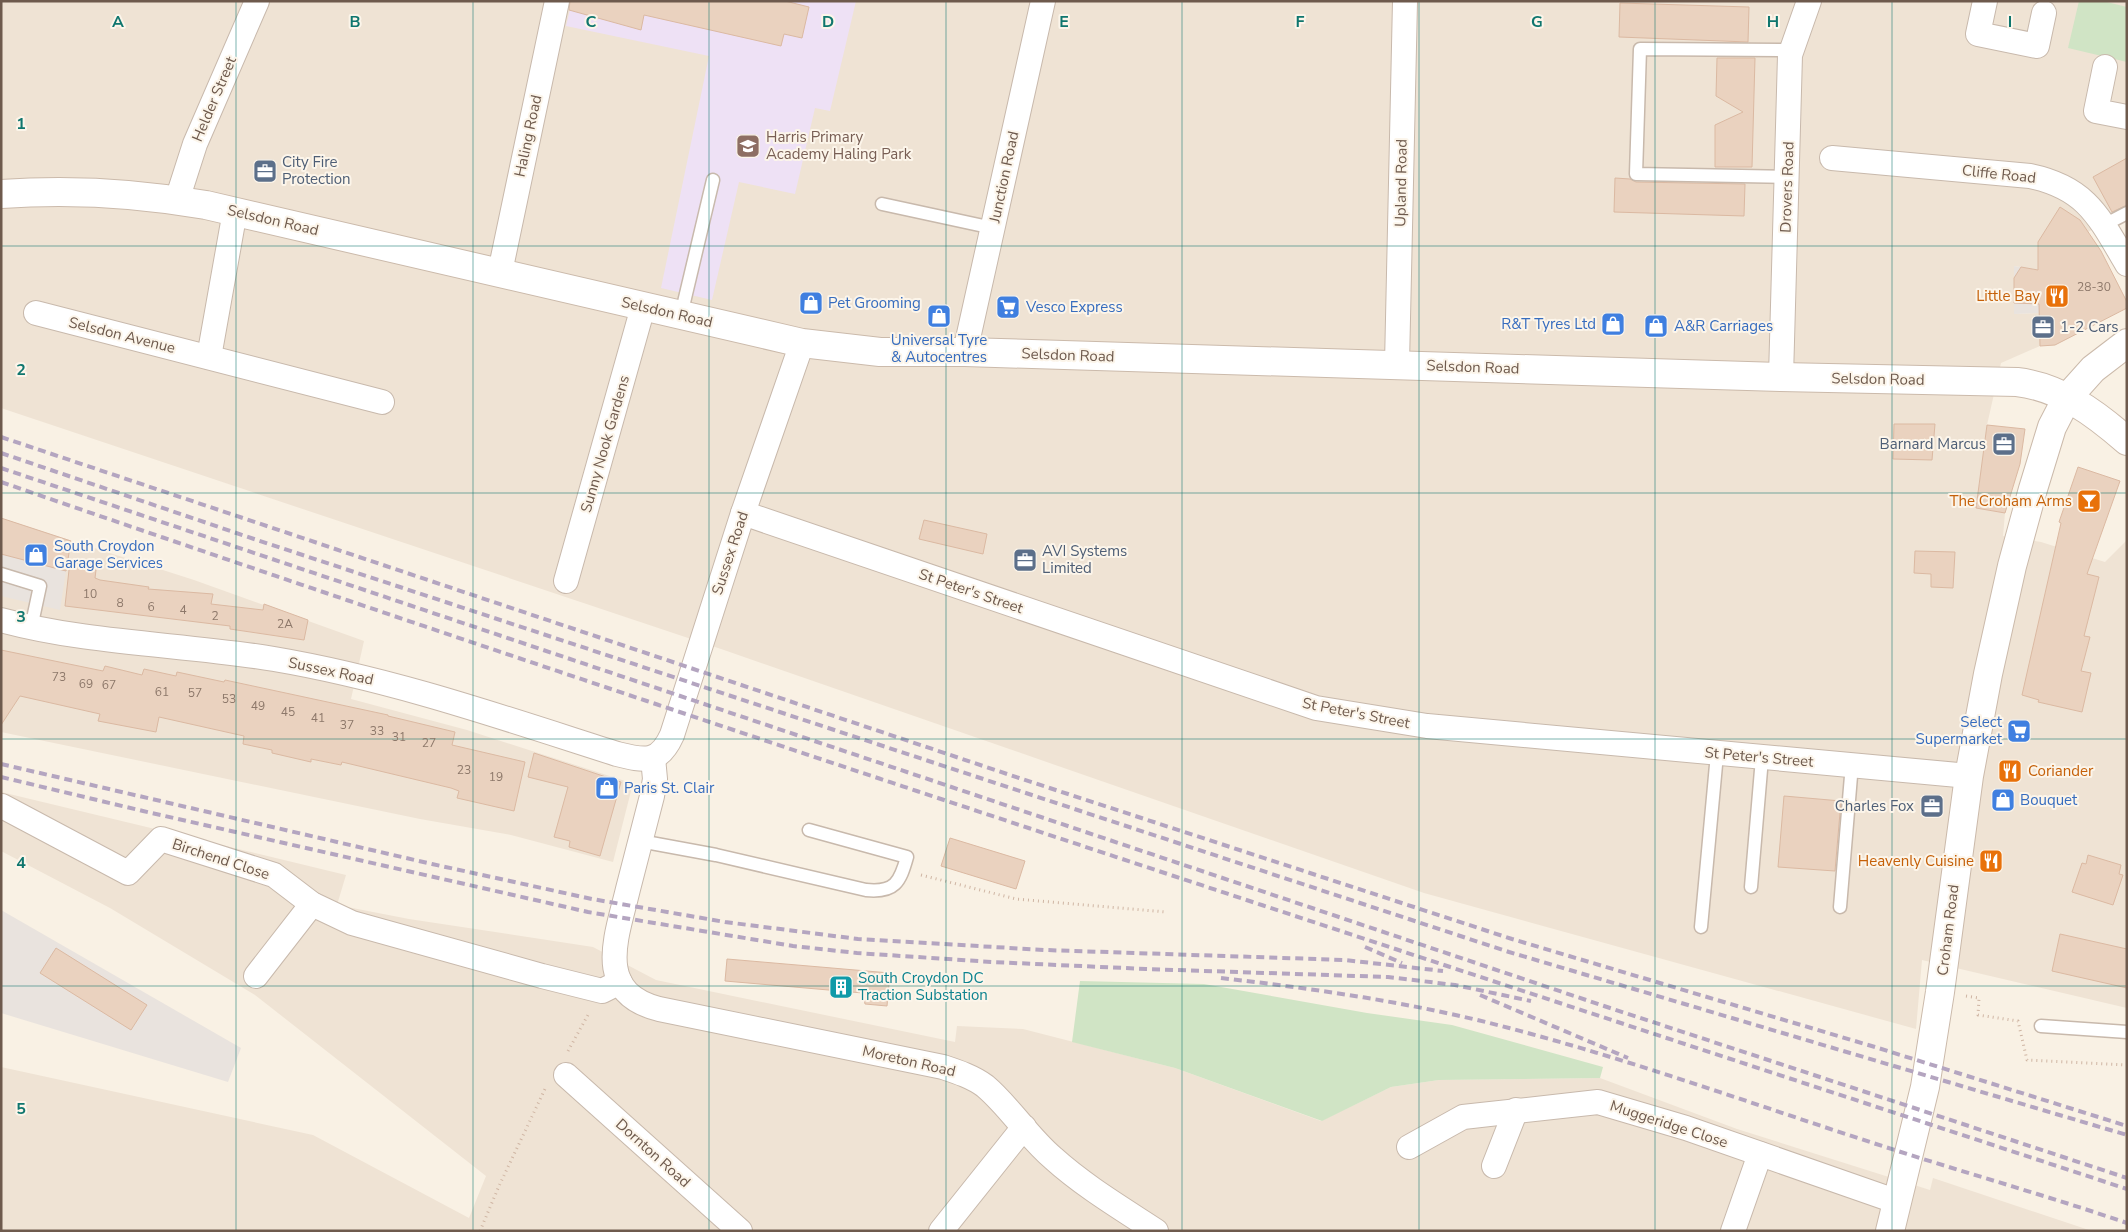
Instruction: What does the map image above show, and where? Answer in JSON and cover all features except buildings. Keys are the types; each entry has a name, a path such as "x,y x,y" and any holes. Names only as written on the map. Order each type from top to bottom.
{"main road":[{"name":"Selsdon Road","path":"1,194 88,192 177,200 235,211 802,343 880,352 965,352 1780,377 2017,382 2040,387 2067,398 2093,413 2127,441"},
{"path":"2067,398 2093,369 2127,343"},
{"name":"Croham Road","path":"1890,1231 1925,1087 1940,992 1969,776 2012,566 2042,457 2052,427 2067,398"}],"street":[{"name":"Helder Street","path":"177,200 195,144 257,1"},
{"name":"Haling Road","path":"500,272 557,1"},
{"name":"Junction Road","path":"965,352 1043,1"},
{"name":"Upland Road","path":"1397,364 1405,1"},
{"name":"Drovers Road","path":"1780,377 1790,55 1809,1"},
{"path":"1984,1 1978,34 2037,46 2044,14"},
{"path":"2104,67 2096,111 2127,117"},
{"name":"Cliffe Road","path":"1832,158 2030,176 2051,180 2070,189 2088,204 2127,264"},
{"path":"209,357 235,211"},
{"name":"Sunny Nook Gardens","path":"566,581 643,306"},
{"name":"Selsdon Avenue","path":"36,313 382,402"},
{"name":"Sussex Road","path":"1,620 31,628 93,638 233,652 325,669 452,701 617,754 638,759 653,758 663,750 672,734 743,513 802,343"},
{"name":"St Peter's Street","path":"743,513 1316,708 1427,726 1969,776"},
{"path":"611,986 616,939 654,787 653,758"},
{"name":"Birchend Close","path":"2,806 128,873 161,839 274,875 312,904 352,923 533,974 611,986"},
{"path":"256,976 312,904"},
{"name":"Moreton Road","path":"611,986 650,1007 943,1067 967,1076 984,1086 1008,1109 1052,1158 1069,1172 1156,1231"},
{"name":"Dornton Road","path":"557,1079 740,1231"},
{"name":"Muggeridge Close","path":"1409,1147 1463,1117 1598,1102 1760,1154 1898,1202"},
{"path":"1494,1166 1516,1110"},
{"path":"940,1231 1024,1127"},
{"path":"1733,1231 1760,1154"}],"lane":[{"path":"1787,178 1636,174 1640,49 1792,50"},
{"path":"681,315 713,180"},
{"path":"882,204 992,228"},
{"path":"2104,226 2127,213"},
{"path":"1,574 40,586 31,628"},
{"path":"1701,927 1717,754"},
{"path":"1752,888 1762,758"},
{"path":"1840,907 1852,764"},
{"path":"640,840 877,892 892,887 900,879 907,857 809,830"},
{"path":"2041,1026 2127,1032"}],"path":[{"path":"903,870 1016,899 1166,912"},
{"path":"568,1051 611,986"},
{"path":"1960,995 1980,998 1978,1015 2018,1021 2027,1060 2127,1066"},
{"path":"480,1231 539,1098 557,1079"}],"shaded area":[{"path":"1,1 2127,1 2127,209 2088,232 2040,270 2014,266 2014,314 2039,313 2040,346 2001,363 1987,425 1976,508 2005,513 2003,536 2041,542 2105,562 2127,540 2127,1008 1922,960 1916,1029 1424,893 724,650 1,408"},
{"name":"Harris Primary Academy Haling Park","path":"572,1 856,1 830,111 815,108 795,194 739,182 712,300 661,288 709,56 566,26"},
{"path":"2014,266 2040,270 2053,342 2039,313 2014,314"},
{"path":"1,518 194,580 364,641 351,699 467,730 625,781 630,785 631,791 613,862 511,835 420,819 1,732"},
{"path":"3,554 66,571 60,610 1,596 1,558"},
{"path":"1,792 346,875 337,905 409,919 593,947 656,980 955,1042 957,1026 1023,1029 1175,1068 1321,1121 1391,1087 1439,1080 1600,1078 1737,1129 1930,1190 1933,1178 2092,1231 1,1231 1,1067 313,1135 469,1218 486,1176 255,995 110,908 1,851"},
{"path":"1,910 241,1048 228,1082 1,1013"}],"green space":[{"path":"2079,1 2103,1 2127,7 2127,62 2068,48"},
{"path":"1080,981 1204,984 1367,1013 1452,1025 1603,1067 1600,1078 1439,1080 1391,1087 1322,1121 1175,1068 1072,1042"}],"railway":[{"path":"1,437 1019,778 1512,939 1875,1047 2127,1126"},
{"path":"1,453 254,539 1509,952 2127,1135"},
{"path":"1,468 1604,1006 2127,1178"},
{"path":"1,482 797,751 2127,1189"},
{"path":"1,764 432,864 592,899 725,922 858,939 1045,950 1345,960 1443,971"},
{"path":"1,777 588,912 793,946 857,953 992,962 1388,977 1455,985 1531,1001"},
{"path":"1365,947 1402,963"},
{"path":"1221,978 1402,1004 1474,1019 1555,1040 2127,1223"},
{"path":"1480,995 1628,1058"}],"place":[{"name":"Harris Primary Academy Haling Park","path":"748,146"},
{"name":"City Fire Protection","path":"265,171"},
{"name":"Little Bay","path":"2057,296"},
{"name":"Pet Grooming","path":"811,303"},
{"name":"Vesco Express","path":"1008,307"},
{"name":"Universal Tyre & Autocentres","path":"939,316"},
{"name":"R&T Tyres Ltd","path":"1613,324"},
{"name":"A&R Carriages","path":"1656,326"},
{"name":"1-2 Cars","path":"2043,327"},
{"name":"Barnard Marcus","path":"2004,444"},
{"name":"The Croham Arms","path":"2089,501"},
{"name":"South Croydon Garage Services","path":"36,555"},
{"name":"AVI Systems Limited","path":"1025,560"},
{"name":"Select Supermarket","path":"2019,731"},
{"name":"Coriander","path":"2010,771"},
{"name":"Paris St. Clair","path":"607,788"},
{"name":"Bouquet","path":"2003,800"},
{"name":"Charles Fox","path":"1932,806"},
{"name":"Heavenly Cuisine","path":"1991,861"},
{"name":"South Croydon DC Traction Substation","path":"841,987"}]}
